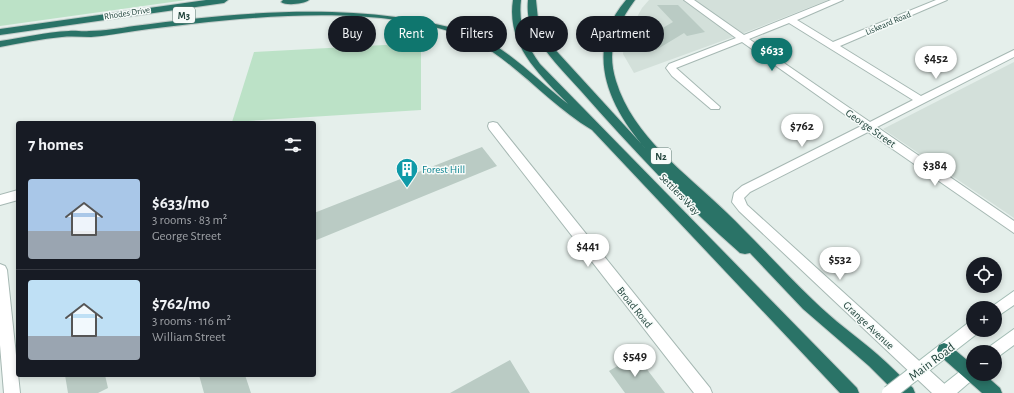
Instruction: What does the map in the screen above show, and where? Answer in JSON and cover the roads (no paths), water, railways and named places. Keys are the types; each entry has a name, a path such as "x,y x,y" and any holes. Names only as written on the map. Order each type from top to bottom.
{"highway":[{"name":"Rhodes Drive","path":"0,32 224,0"},
{"name":"Rhodes Drive","path":"0,44 186,14 305,0"},
{"name":"Settlers Way","path":"517,0 516,26 529,55 547,77 851,393"},
{"path":"532,0 531,13 541,39 606,112 719,227 786,283"},
{"name":"Settlers Way","path":"631,0 613,26 607,53 611,80 626,113 642,136 821,317 874,361 907,393"},
{"path":"64,34 91,34 278,9 346,8 400,14 450,27 491,48 517,67 562,105 597,128"},
{"path":"944,350 966,366"},
{"path":"982,381 994,393"}],"street":[{"name":"George Street","path":"688,0 1014,228"},
{"path":"714,107 675,74 671,68 674,64 839,0"},
{"name":"Liskeard Road","path":"832,46 943,0"},
{"path":"789,19 920,100"},
{"path":"869,126 1013,55"},
{"name":"Broad Road","path":"493,126 704,393"},
{"name":"Grange Avenue","path":"869,126 746,189 738,196 738,202 742,208 914,373 944,393"},
{"path":"0,200 16,196"},
{"path":"0,270 3,328 12,393"},
{"path":"1002,306 1014,297"},
{"name":"Main Road","path":"889,393 966,333"},
{"path":"1002,346 1014,336"},
{"path":"944,393 966,376"}],"place":[{"name":"Forest Hill","path":"407,188"}]}
